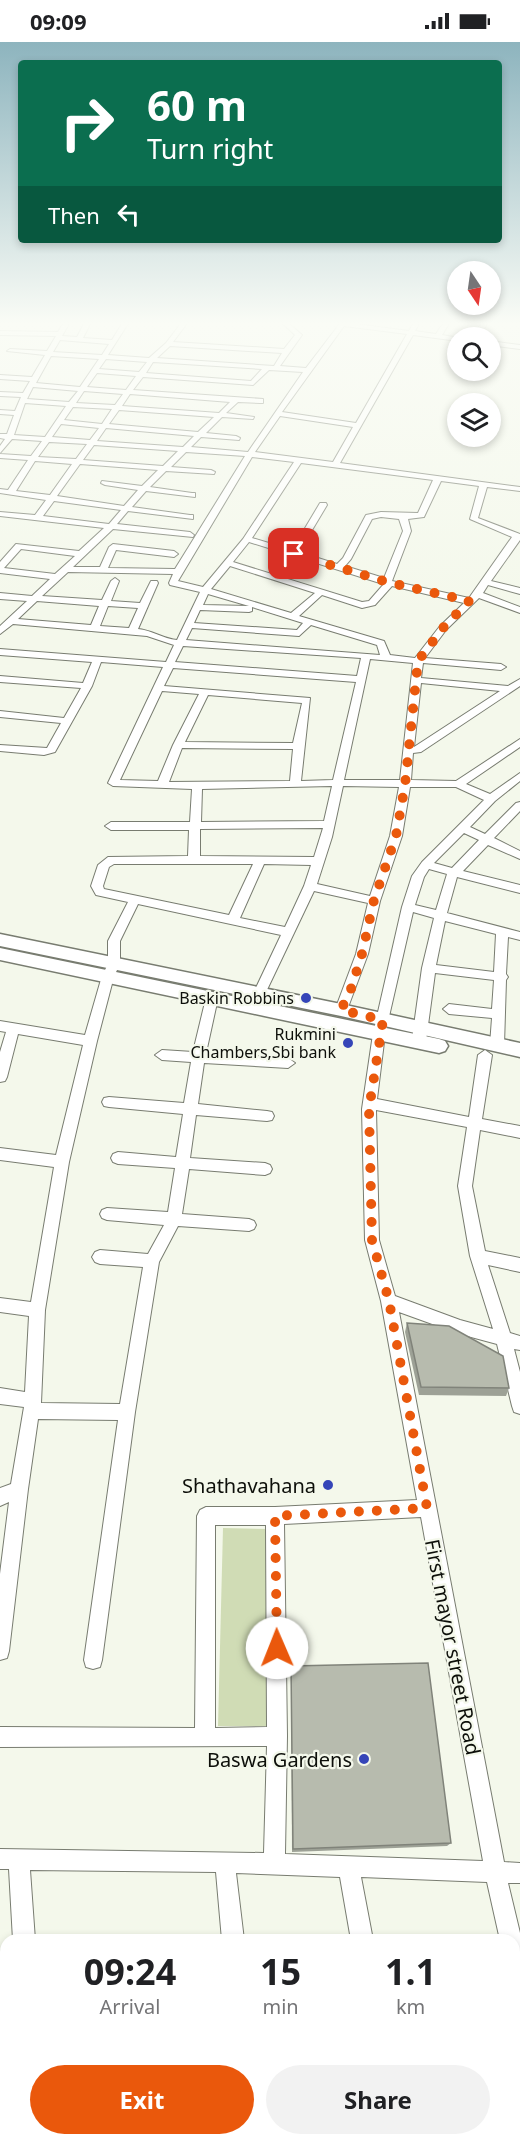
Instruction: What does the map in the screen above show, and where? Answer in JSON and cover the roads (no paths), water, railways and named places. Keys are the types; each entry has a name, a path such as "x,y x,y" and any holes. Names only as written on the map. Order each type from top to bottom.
{"main road":[{"path":"0,940 212,998 381,1027 491,1050 520,1050"},
{"path":"0,954 260,994 341,1010 381,1027"},
{"path":"491,1050 520,1062"}],"street":[{"path":"0,451 10,437 16,420"},
{"path":"38,518 109,420"},
{"path":"0,631 68,569 112,525 144,488 215,420"},
{"path":"274,420 250,454 173,583 205,590 381,643 386,658"},
{"path":"322,420 358,425"},
{"path":"335,465 361,420"},
{"path":"11,492 58,422 201,433 236,438"},
{"path":"0,436 250,454 520,489"},
{"path":"0,456 212,472"},
{"path":"299,460 248,539 205,590 113,783 197,786 295,783 458,784 490,801 518,810"},
{"path":"339,567 347,559 369,518 374,515 403,517 424,513 438,478"},
{"path":"105,483 192,495"},
{"path":"341,1010 351,989 362,954 374,900 396,836 405,785 419,660 443,628 478,594 519,537 474,519 484,484"},
{"path":"0,491 52,496 190,517"},
{"path":"294,554 323,505"},
{"path":"0,526 4,514 190,535"},
{"path":"228,563 362,606 372,603 388,585 387,582 407,531 403,517"},
{"path":"248,539 387,582 469,601"},
{"path":"0,569 19,546 82,554"},
{"path":"103,570 113,547 174,554"},
{"path":"0,569 58,577"},
{"path":"68,569 178,572"},
{"path":"94,628 115,581"},
{"path":"486,582 520,591"},
{"path":"132,632 154,583"},
{"path":"292,617 320,593"},
{"path":"478,594 520,610"},
{"path":"0,596 143,606"},
{"path":"197,607 269,610"},
{"path":"13,621 155,635 165,641 501,667"},
{"path":"189,625 299,633 309,622"},
{"path":"0,652 171,664 310,688"},
{"path":"260,994 310,886 319,861 339,783 366,656"},
{"path":"0,748 48,751 87,686 98,659"},
{"path":"0,679 87,686"},
{"path":"159,688 205,692 310,688 360,679"},
{"path":"416,680 510,688"},
{"path":"407,751 417,750 520,682"},
{"path":"295,783 298,746 310,688"},
{"path":"162,785 178,745 205,692"},
{"path":"0,714 67,720"},
{"path":"458,784 520,742"},
{"path":"178,745 298,746"},
{"path":"520,776 490,801 426,865 453,874 520,889"},
{"path":"194,859 197,786"},
{"path":"420,1036 428,968 453,874 485,839 518,810"},
{"path":"111,825 329,824"},
{"path":"464,829 520,855"},
{"path":"287,932 99,891 97,886 104,865 115,860 319,861"},
{"path":"232,920 260,860"},
{"name":"First mayor street Road","path":"426,865 418,876 408,907 381,1027 370,1103 372,1240 389,1301 496,1874 510,1934"},
{"path":"310,886 374,900"},
{"path":"0,1651 19,1489 32,1406 37,1310 62,1162 90,1041 111,970 114,941 135,899"},
{"path":"408,907 520,936"},
{"path":"502,933 499,1014 475,1123 465,1186 478,1256 512,1341 520,1406"},
{"path":"428,968 502,977"},
{"path":"93,1660 127,1412 152,1261 174,1220 198,1058 212,998"},
{"path":"449,1009 499,1014"},
{"path":"0,1077 7,1027 90,1041"},
{"path":"162,1055 288,1063"},
{"path":"109,1102 190,1107 267,1116"},
{"path":"370,1103 520,1132"},
{"path":"0,1154 62,1162"},
{"path":"118,1158 265,1169"},
{"path":"107,1214 249,1225"},
{"path":"478,1256 520,1265"},
{"path":"100,1257 152,1261"},
{"path":"389,1301 460,1327 512,1341"},
{"path":"0,1305 37,1310"},
{"path":"0,1396 32,1406 127,1412"},
{"path":"0,1497 19,1489"},
{"path":"205,1738 206,1516 275,1516 427,1508"},
{"path":"274,1864 278,1736 275,1516"},
{"path":"0,1737 278,1736"},
{"path":"23,1934 10,1859 225,1862 496,1874 520,1873"},
{"path":"225,1862 232,1934"},
{"path":"349,1868 361,1934"}],"place":[{"name":"Baskin Robbins","path":"306,998"},
{"name":"Rukmini Chambers,Sbi bank","path":"348,1043"},
{"name":"Shathavahana","path":"328,1485"},
{"name":"Baswa Gardens","path":"364,1759"}]}
